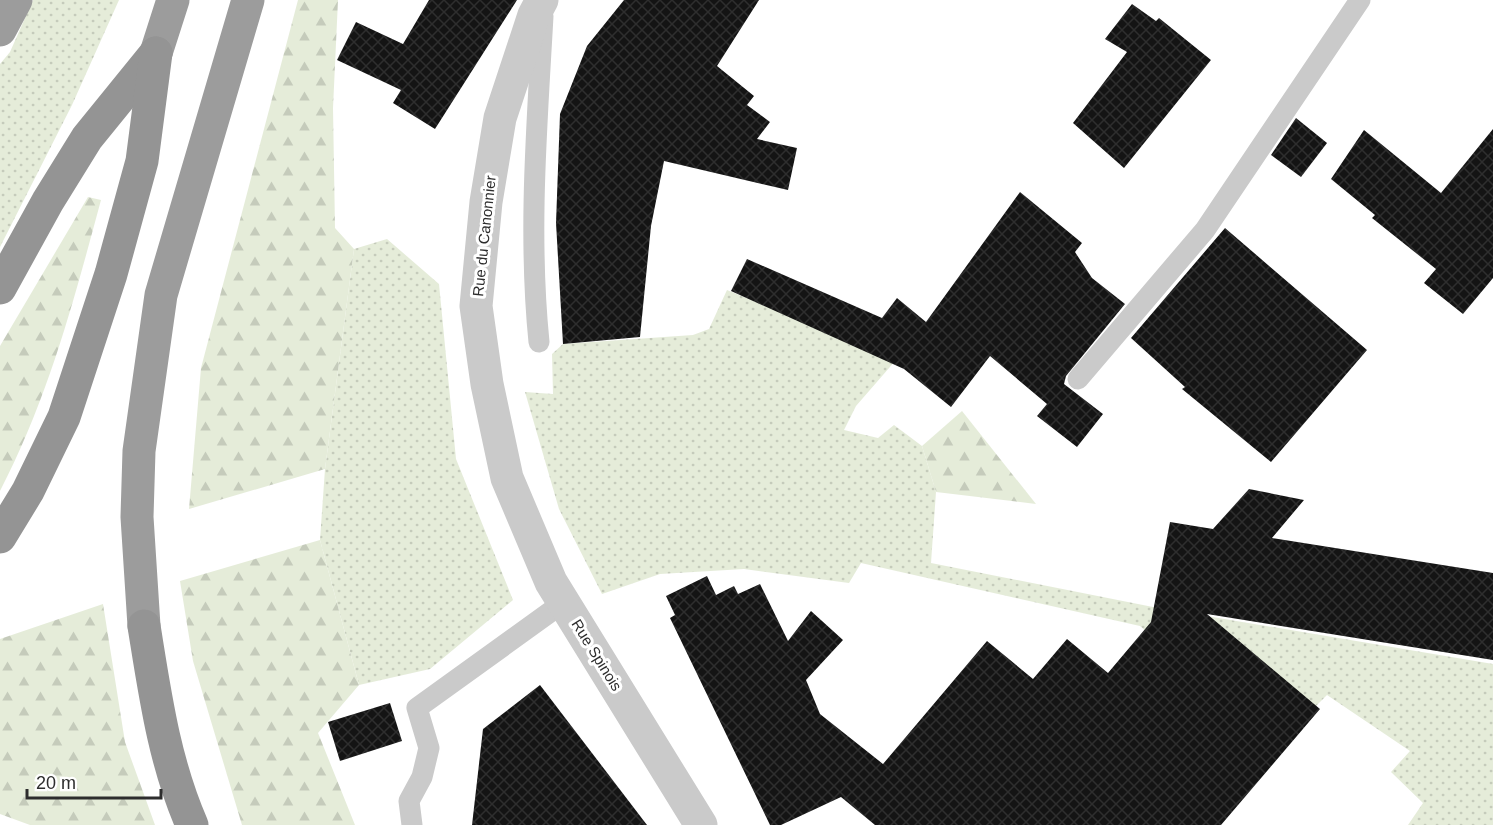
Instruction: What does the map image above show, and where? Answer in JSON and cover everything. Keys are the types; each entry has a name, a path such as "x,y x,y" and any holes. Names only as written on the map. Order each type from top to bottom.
{"highway":[{"path":"0,30 16,0"},
{"path":"0,537 28,491 64,417 111,274 142,161 156,53 173,0"},
{"path":"192,825 176,787 162,733 144,626 138,517 139,451 161,295 248,0"},
{"path":"0,288 48,201 87,138 156,53"}],"street":[{"name":"Rue du Canonnier","path":"507,478 487,384 476,306 486,202 500,118 534,15 543,0"},
{"name":"Rue Spinois","path":"507,478 551,582 701,825"}],"lane":[{"name":"Rue du Canonnier","path":"539,342 533,277 534,169 543,0"},
{"path":"1078,379 1205,230 1359,0"},
{"path":"412,825 409,801 422,777 429,748 417,708 564,602"}],"green space":[{"path":"33,0 119,0 72,105 0,247 0,64 10,52"},
{"path":"298,0 338,0 333,108 335,228 354,249 325,469 189,509 201,368"},
{"path":"88,197 101,200 70,312 32,421 0,491 0,346"},
{"path":"387,239 439,284 456,459 513,600 430,669 359,685 320,540 325,469 354,249"},
{"path":"727,290 896,360 856,406 844,430 878,438 894,425 922,446 936,492 931,563 1153,607 1493,664 1493,825 1408,825 1423,803 1391,772 1410,751 1327,695 1296,726 1210,686 1140,626 861,563 849,583 744,569 660,574 602,594 559,509 525,392 553,394 552,354 563,344 693,335 709,329"},
{"path":"962,411 1036,504 936,492 922,446"},
{"path":"320,540 359,685 318,733 355,825 242,825 193,661 180,581"},
{"path":"103,604 125,742 155,825 30,825 0,814 0,639"}],"building":[{"path":"429,0 517,0 435,129 393,103 401,90 337,60 356,22 403,44"},
{"path":"624,0 759,0 717,66 754,96 747,105 770,122 757,139 797,148 788,190 664,161 651,226 640,337 563,344 556,223 560,114 587,46"},
{"path":"1132,4 1156,21 1159,18 1211,60 1124,168 1073,123 1127,52 1105,39"},
{"path":"1296,118 1327,143 1301,177 1271,155"},
{"path":"1493,129 1493,278 1463,314 1424,283 1436,269 1372,218 1375,215 1331,179 1364,130 1441,193"},
{"path":"1020,192 1082,243 1075,252 1092,278 1125,304 1066,376 1064,384 1103,414 1077,447 1037,416 1047,404 990,356 951,407 904,369 731,291 747,259 882,318 897,298 926,322"},
{"path":"1225,228 1367,350 1271,462 1182,389 1185,387 1131,338"},
{"path":"1249,489 1304,500 1272,538 1493,573 1493,660 1207,614 1320,709 1221,825 875,825 841,797 781,825 770,825 670,618 675,615 666,596 707,576 716,595 734,586 738,594 760,584 788,641 811,611 843,640 806,680 820,714 883,764 987,641 1033,679 1067,639 1108,673 1151,622 1170,522 1213,529"},
{"path":"540,685 647,825 472,825 483,729"},
{"path":"390,703 402,741 340,761 328,722"}]}
